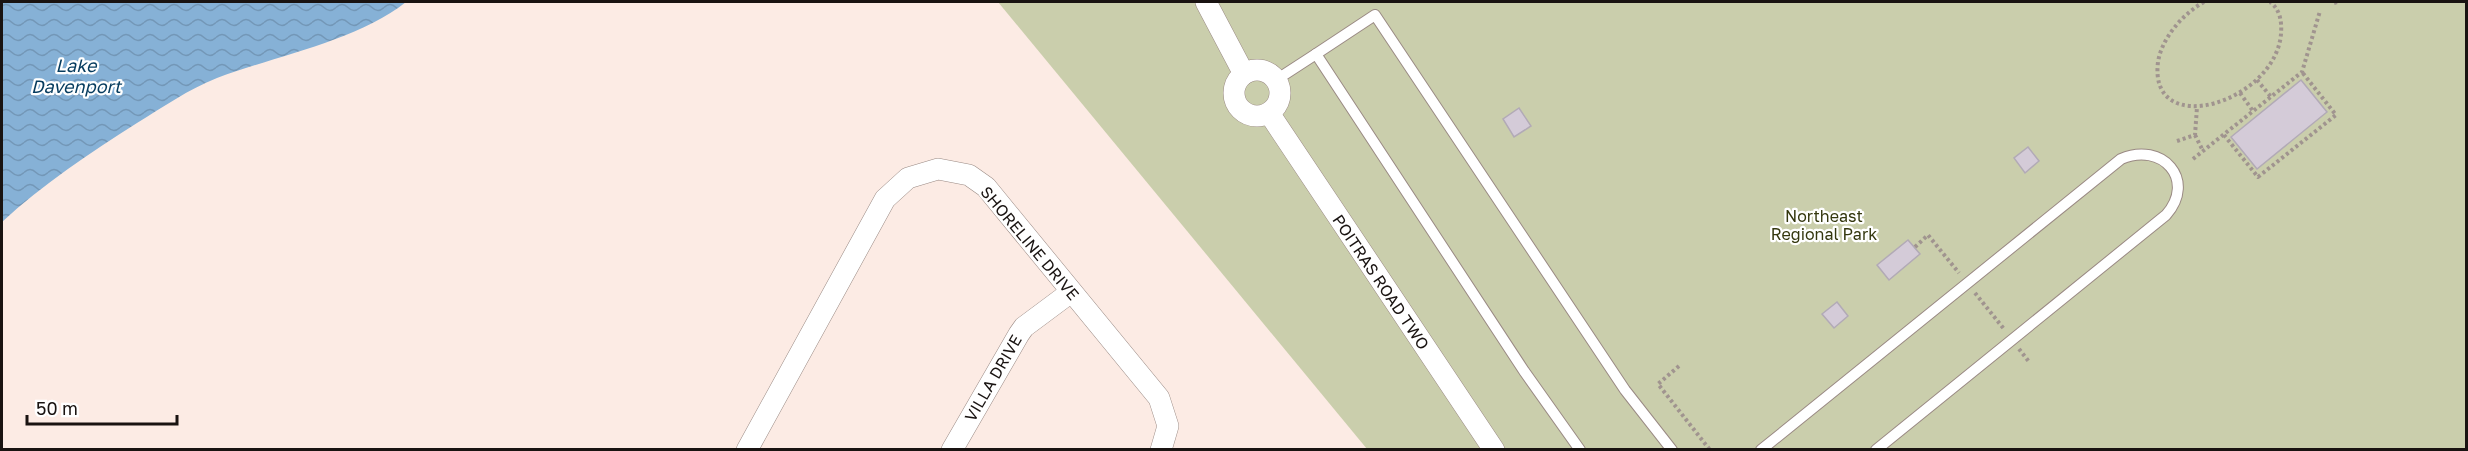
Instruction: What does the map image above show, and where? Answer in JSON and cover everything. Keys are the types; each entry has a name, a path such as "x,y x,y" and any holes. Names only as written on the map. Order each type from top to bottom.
{"street":[{"path":"1206,2 1244,74"},
{"path":"1258,70 1265,71 1276,80 1280,96 1278,104 1269,113 1258,117 1251,116 1238,106 1235,100 1235,86 1244,74 1258,70"},
{"name":"POITRAS ROAD TWO","path":"1269,113 1494,450"},
{"name":"SHORELINE DRIVE","path":"747,450 885,199 908,178 938,169 969,175 986,187 1159,398 1168,426 1161,450"},
{"name":"VILLA DRIVE","path":"952,450 1024,327 1071,292"}],"lane":[{"path":"1276,80 1375,15 1625,390 1672,450"},
{"path":"1316,54 1524,371 1580,450"},
{"path":"1761,450 2121,159 2140,153 2149,154 2167,164 2178,182 2178,191 2173,207 2166,215 1876,450"}],"path":[{"path":"2204,2 2172,30 2158,61 2160,84 2165,93 2180,104 2197,106 2220,103 2240,93 2257,80 2273,60 2281,39 2280,18 2276,6 2270,2"},
{"path":"2193,159 2302,72 2320,11"},
{"path":"2224,135 2258,177 2336,115 2302,72"},
{"path":"2257,80 2271,97"},
{"path":"2240,93 2253,111"},
{"path":"2197,106 2195,135 2203,151"},
{"path":"2177,141 2195,135"},
{"path":"1679,366 1658,384 1710,450"}],"green space":[{"name":"Northeast Regional Park","path":"998,2 2466,2 2466,449 1367,449"}],"water":[{"name":"Lake Davenport","path":"2,2 406,2 386,16 340,37 217,78 186,93 119,134 67,170 2,222"}],"building":[{"path":"2301,80 2327,112 2257,169 2231,137"},
{"path":"1519,108 1531,126 1514,137 1503,119"},
{"path":"2028,147 2039,161 2025,173 2014,158"},
{"path":"1908,240 1920,254 1889,280 1877,265"},
{"path":"1837,302 1848,316 1834,328 1822,314"}]}
